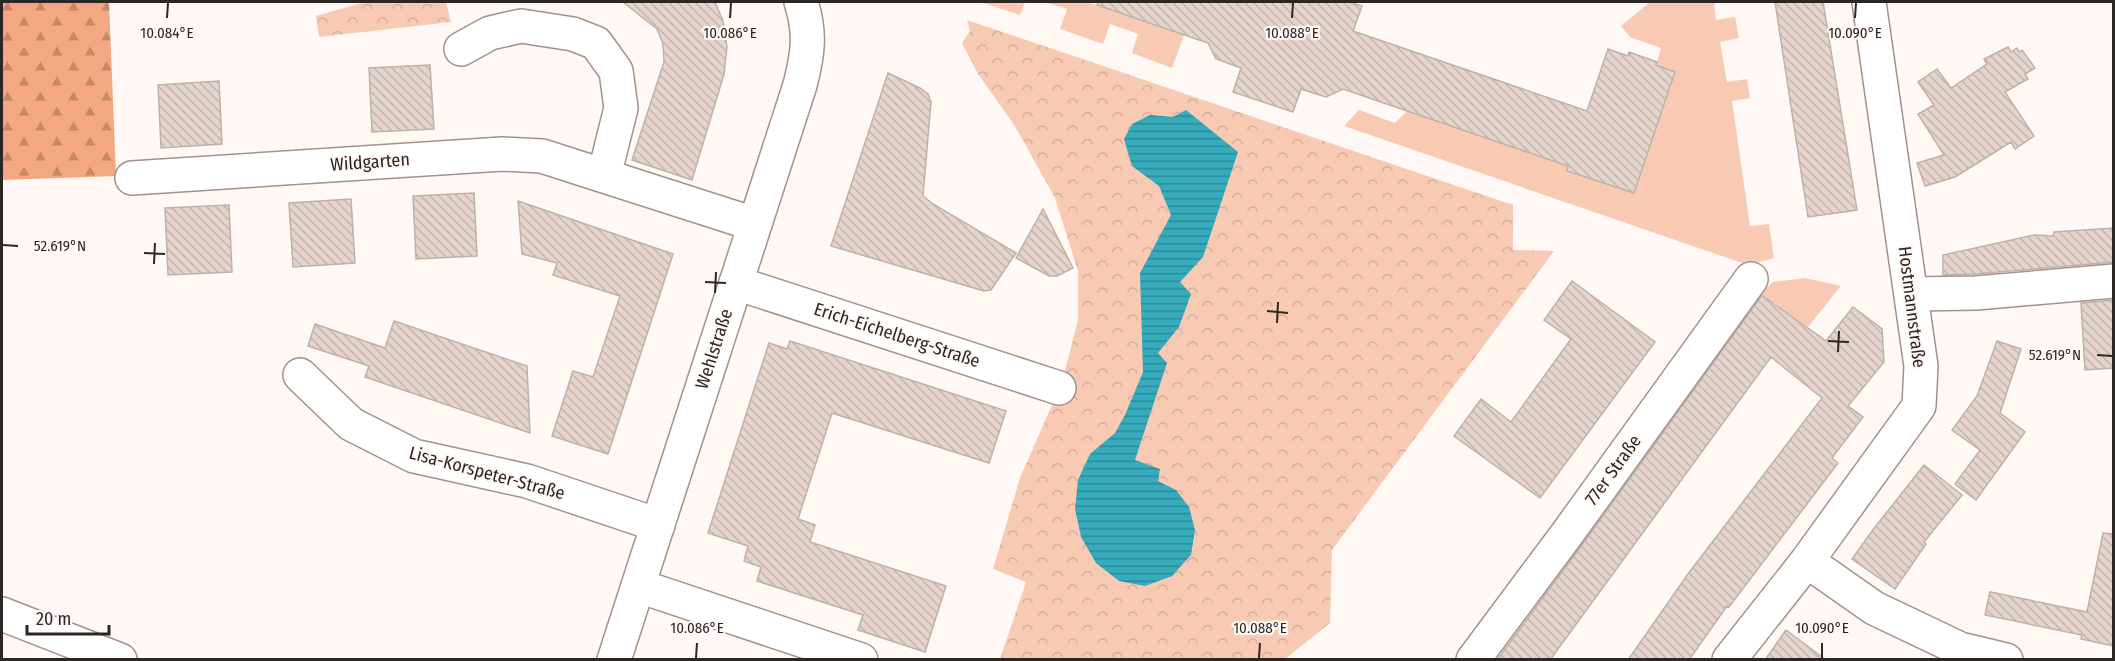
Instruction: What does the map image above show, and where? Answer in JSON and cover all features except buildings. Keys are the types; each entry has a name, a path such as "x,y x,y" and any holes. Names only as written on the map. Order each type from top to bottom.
{"street":[{"name":"Wehlstraße","path":"614,660 805,64 808,28 801,2"},
{"name":"Hostmannstraße","path":"1729,660 1807,561 1919,406 1921,366 1869,2"},
{"path":"460,49 490,33 521,26 573,34 596,43 616,71 621,108 604,176"},
{"name":"Wildgarten","path":"132,178 502,154 542,156 754,224"},
{"name":"77er Straße","path":"1473,660 1752,279"},
{"path":"1912,294 1976,293 2114,281"},
{"name":"Erich-Eichelberg-Straße","path":"736,283 1059,388"},
{"name":"Lisa-Korspeter-Straße","path":"300,375 351,424 414,456 526,481 658,525"},
{"path":"1807,561 1874,608 1960,649 2006,660"},
{"path":"639,586 861,660"},
{"path":"2,614 120,660"}],"green space":[{"path":"2,2 109,2 116,176 2,180"},
{"path":"365,2 446,2 451,22 319,37 316,16"},
{"path":"980,2 1025,2 1020,15"},
{"path":"1044,2 1087,2 1184,35 1172,68 1132,53 1138,34 1110,24 1103,44 1060,29 1067,9"},
{"path":"1650,2 1714,2 1716,20 1735,17 1739,38 1720,42 1727,82 1747,79 1750,98 1732,101 1750,226 1769,224 1774,258 1748,265 1344,126 1359,110 1395,123 1407,111 1568,166 1567,171 1634,193 1675,72 1656,65 1661,48 1630,37 1621,26"},
{"path":"967,20 1513,205 1513,250 1554,251 1332,550 1330,623 1285,659 1000,659 1026,582 993,569 1020,478 1062,382 1078,320 1078,271 1055,198 1015,126 978,74 962,43 970,31"},
{"path":"1805,278 1841,286 1808,327 1761,293 1773,282"}],"water":[{"path":"1186,110 1238,152 1203,257 1180,282 1191,294 1179,327 1158,353 1167,363 1135,460 1160,469 1158,481 1176,490 1189,507 1195,530 1191,555 1172,576 1145,586 1119,581 1096,563 1081,537 1075,509 1078,480 1090,454 1115,433 1143,372 1140,273 1171,215 1159,186 1132,166 1124,139 1132,124 1150,115 1173,117"}]}
